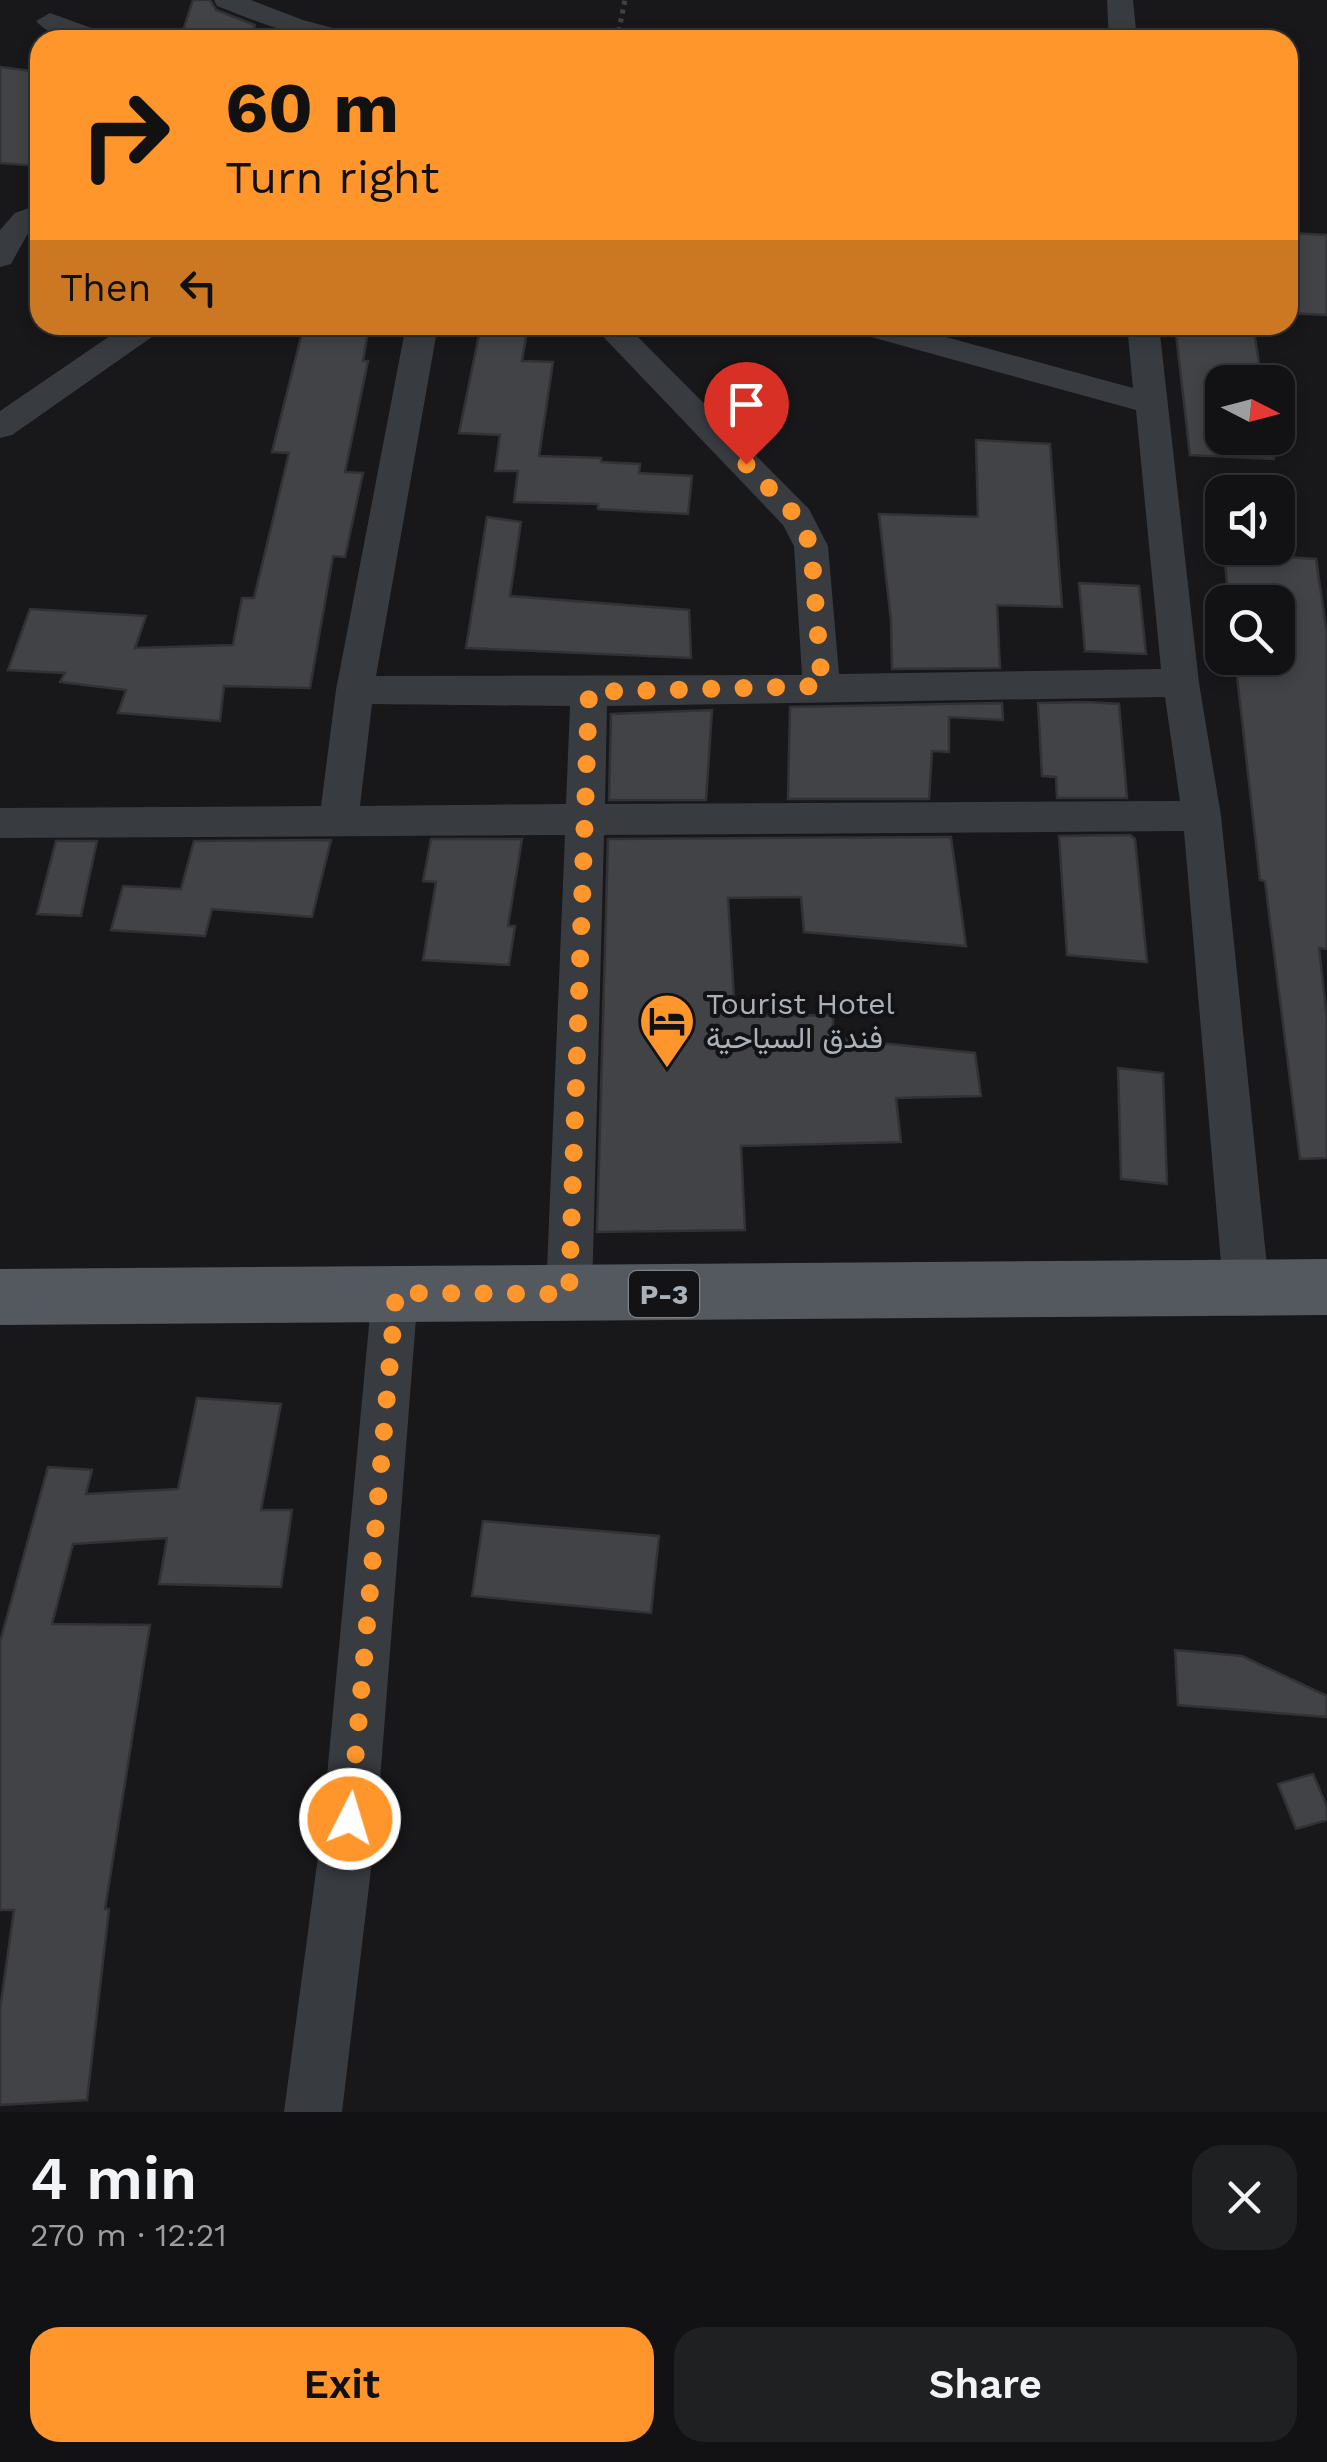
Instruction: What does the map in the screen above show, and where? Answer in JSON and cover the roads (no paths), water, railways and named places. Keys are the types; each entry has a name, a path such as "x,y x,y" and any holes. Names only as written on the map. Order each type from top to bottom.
{"main road":[{"name":"P-3","path":"0,1298 1327,1287"}],"street":[{"path":"227,0 316,30"},
{"path":"1120,0 1122,30"},
{"path":"50,20 74,30"},
{"path":"0,257 30,215"},
{"path":"0,426 133,335"},
{"path":"338,822 355,690 420,335"},
{"path":"618,335 798,518 811,546 822,686"},
{"path":"901,335 1149,403"},
{"path":"1145,335 1181,683 1202,816 1246,1286"},
{"path":"355,690 589,692 1181,683"},
{"path":"569,1294 589,692"},
{"path":"0,823 1202,816"},
{"path":"313,2112 350,1819 396,1293"}],"place":[{"name":"Tourist Hotel فندق السياحية","path":"667,1070"}]}
